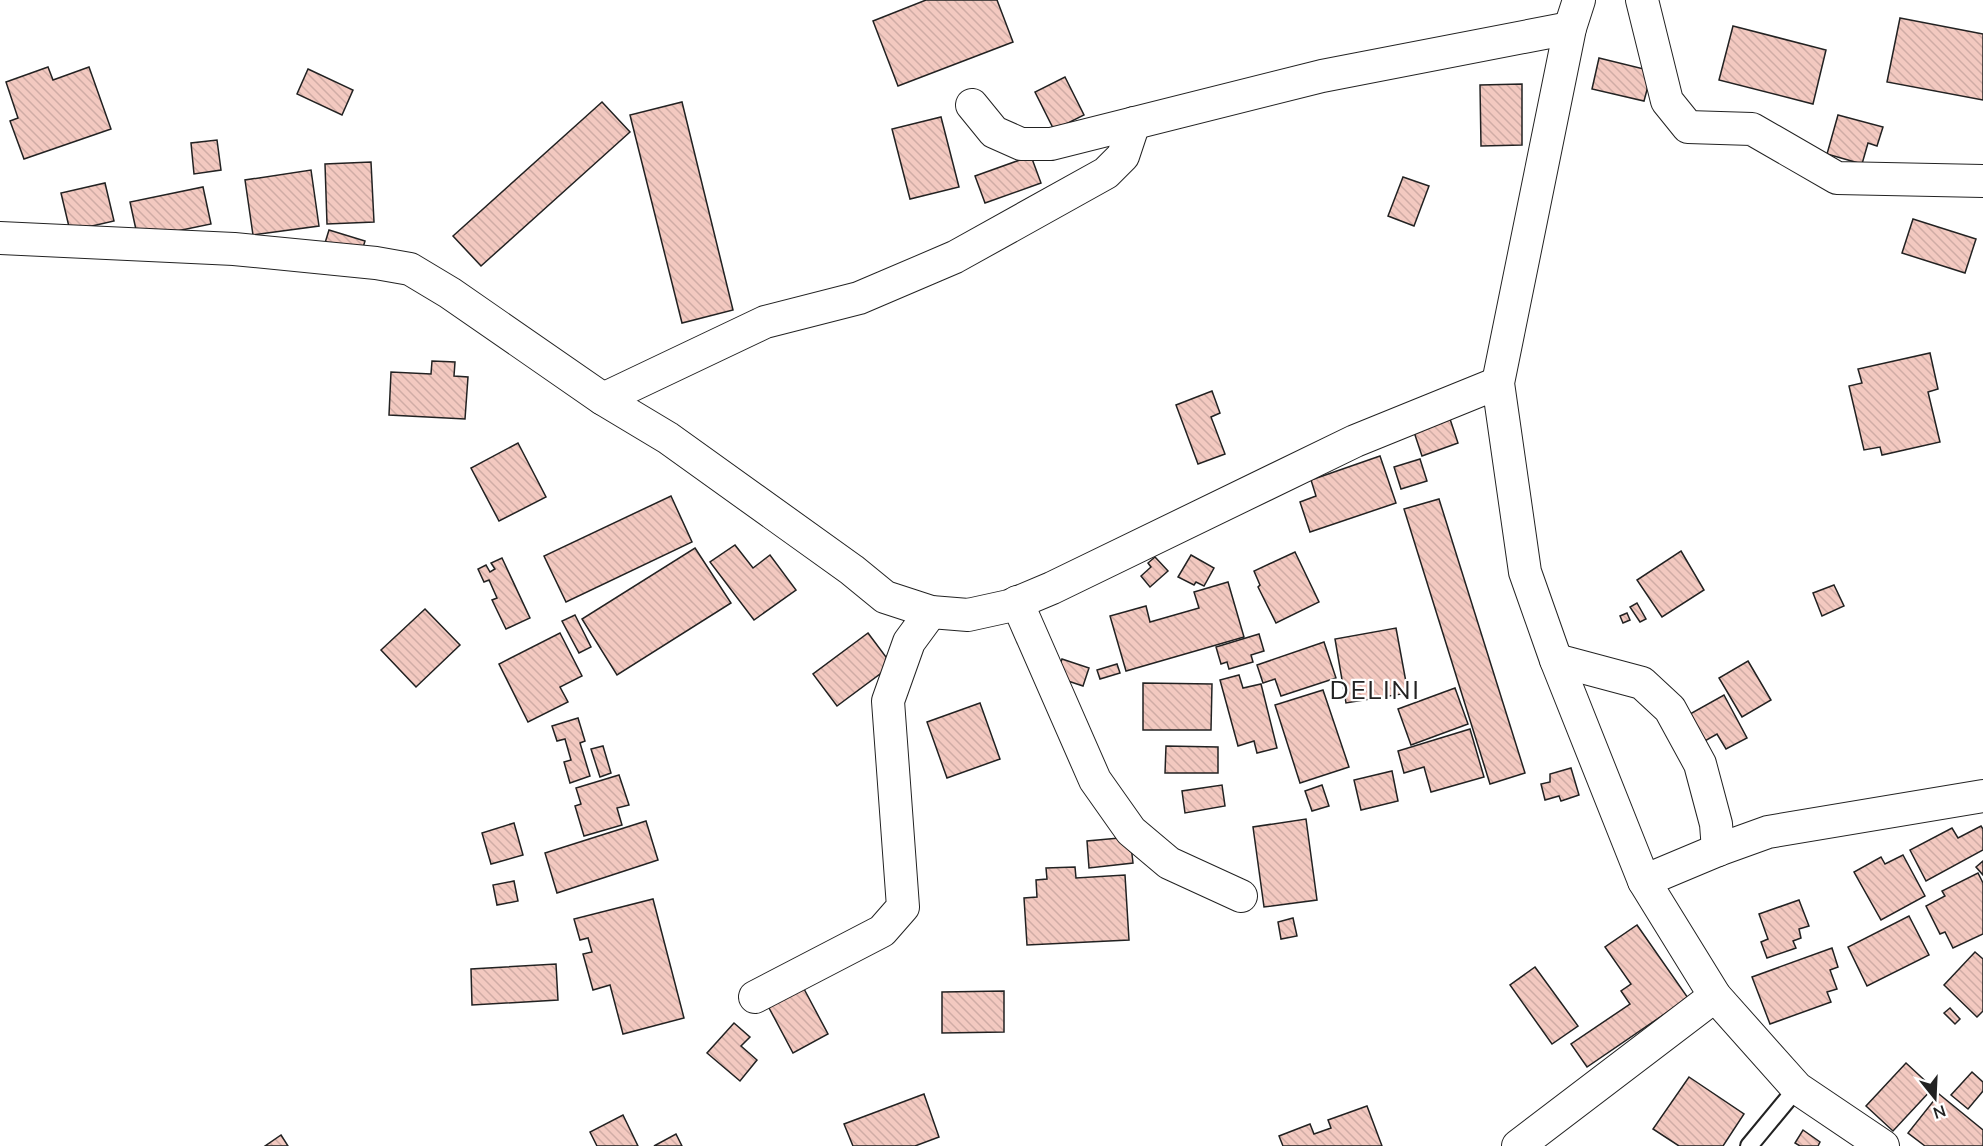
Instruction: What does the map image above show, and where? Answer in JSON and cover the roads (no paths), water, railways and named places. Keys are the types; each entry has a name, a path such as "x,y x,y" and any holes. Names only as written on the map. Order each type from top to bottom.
{"street":[{"path":"1642,0 1667,101 1688,127 1752,129 1837,178 1983,181"},
{"path":"972,105 994,132 1021,144 1051,144 1574,14 1498,383 1525,572 1556,660 1644,881 1714,996 1797,1088 1883,1146"},
{"path":"603,399 765,322 859,298 955,257 1106,173 1123,156 1134,123"},
{"path":"0,238 234,249 376,263 410,269 450,293 603,399 668,438 852,570 885,597 931,612 968,615 1017,603 1063,583 1355,441 1498,383"},
{"path":"1017,603 1095,780 1131,831 1169,863 1241,896"},
{"path":"755,997 882,931 903,907 888,701 909,642 931,612"},
{"path":"1556,660 1642,683 1670,709 1700,764 1716,824 1718,850"},
{"path":"1644,881 1768,832 1983,796"},
{"path":"1518,1146 1714,996"}],"lane":[{"path":"1749,1146 1797,1088"}],"district":[{"name":"DELINI","path":"1375,689"}]}
